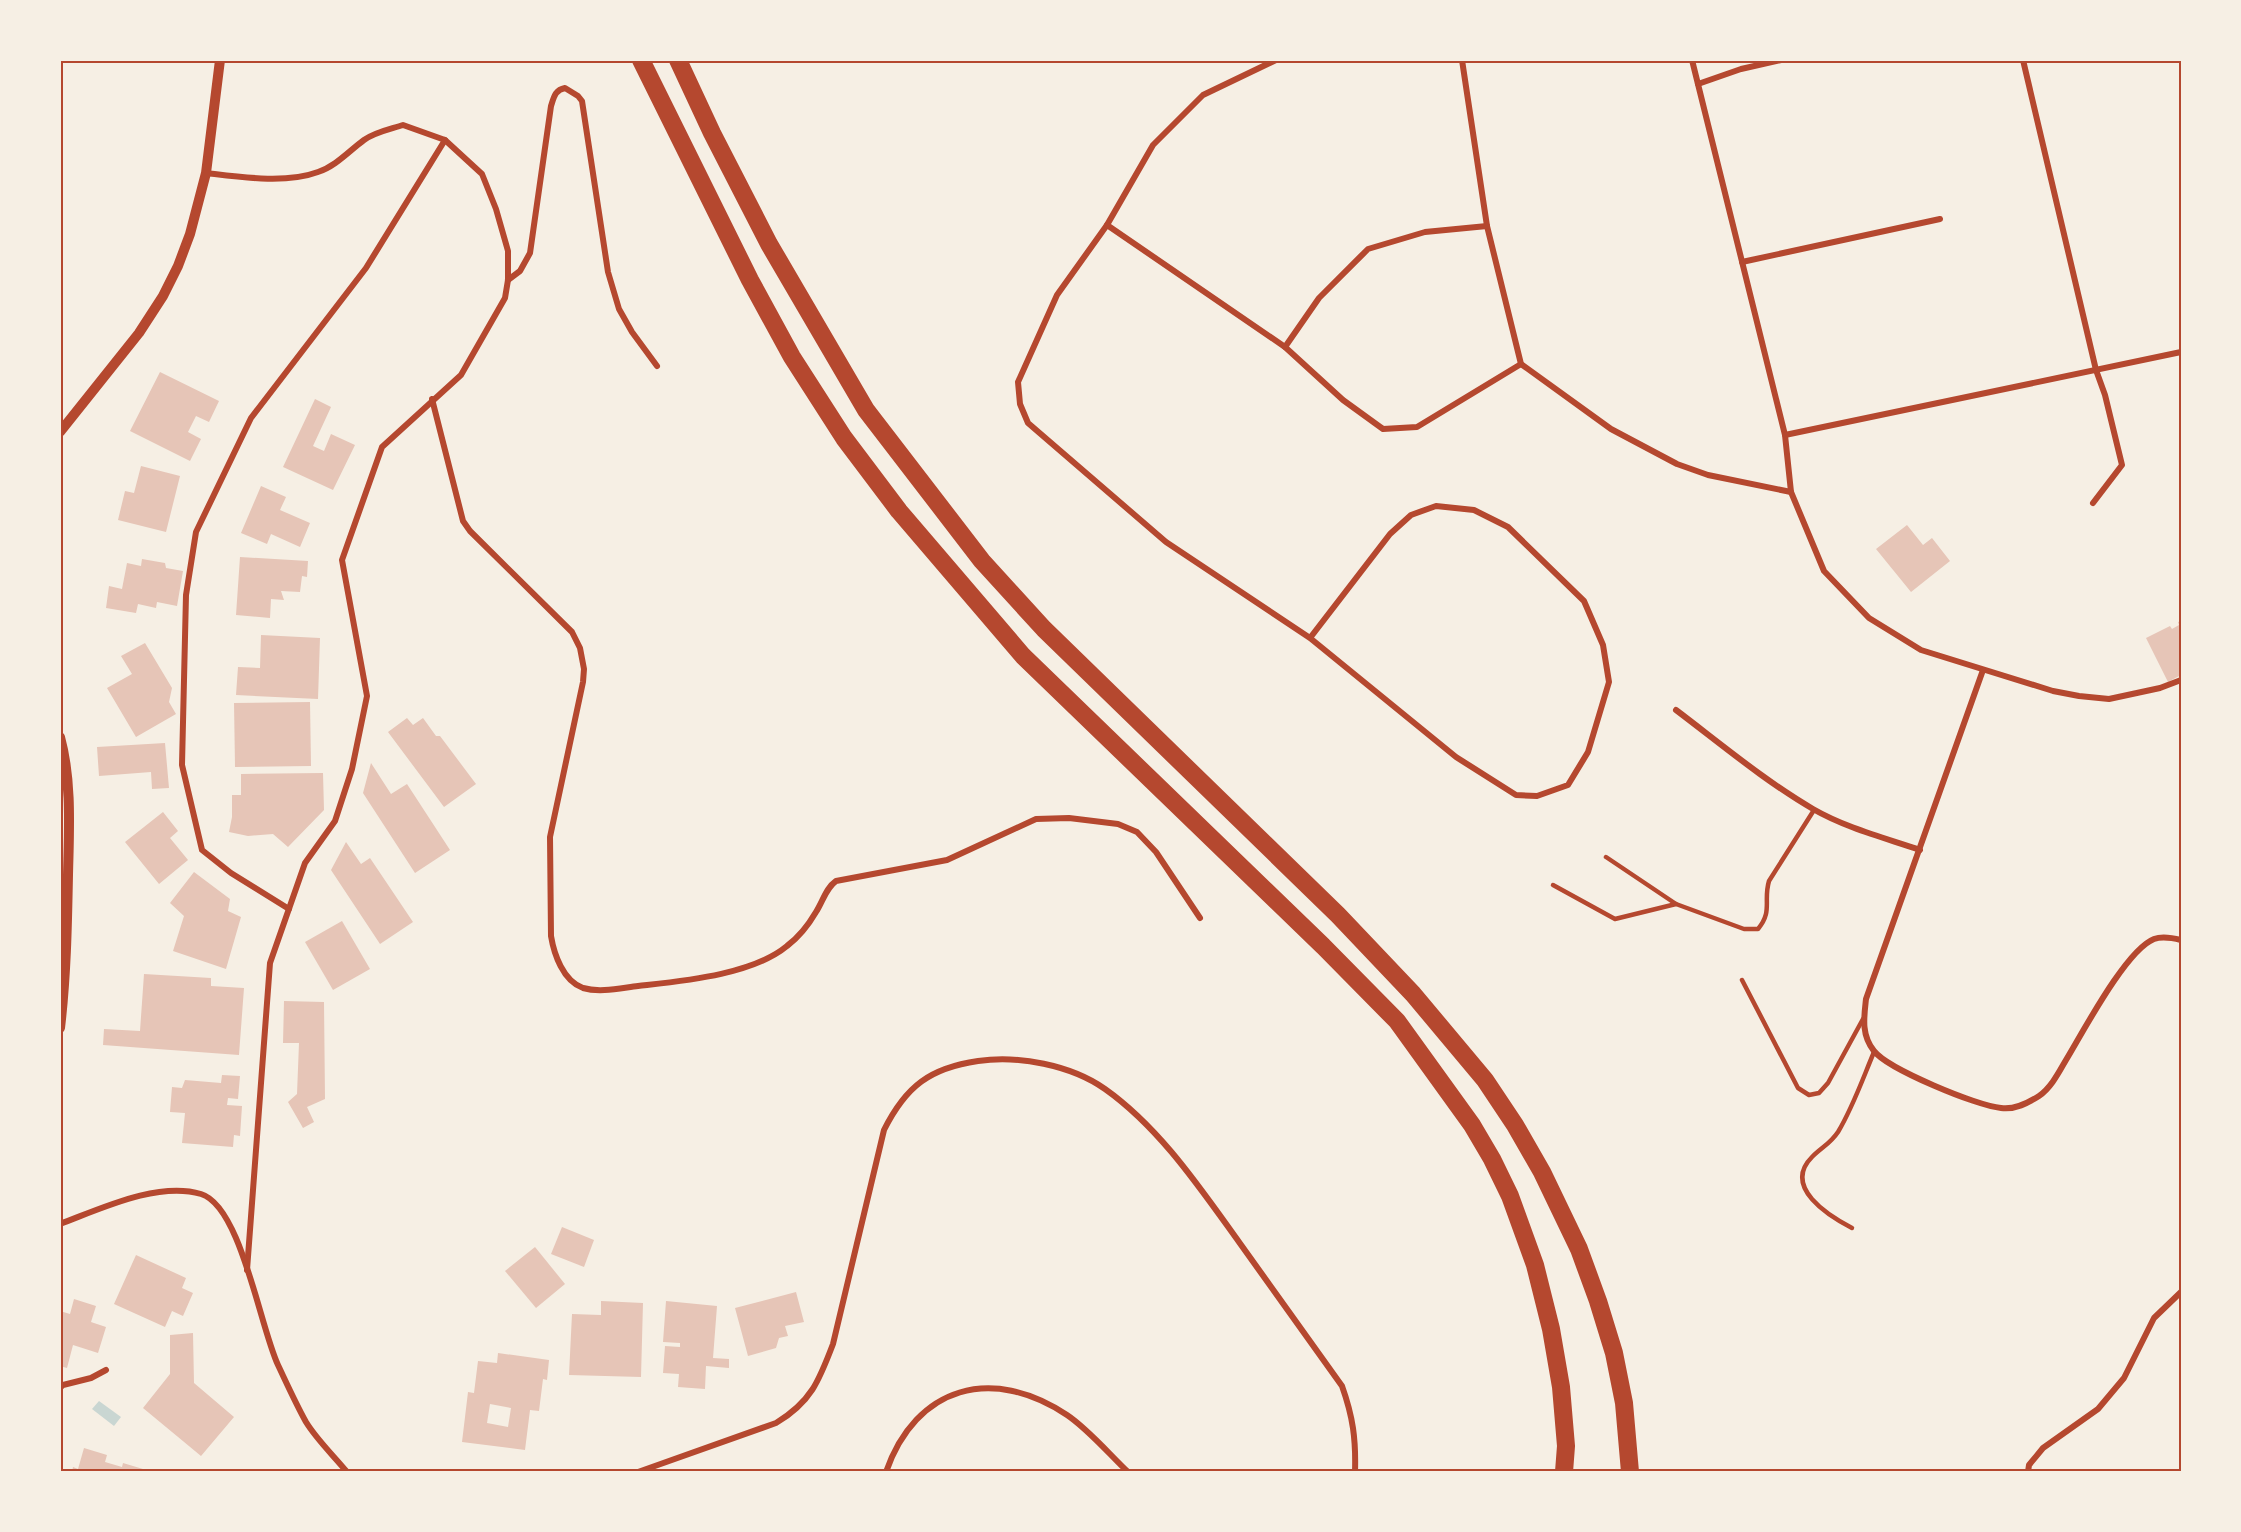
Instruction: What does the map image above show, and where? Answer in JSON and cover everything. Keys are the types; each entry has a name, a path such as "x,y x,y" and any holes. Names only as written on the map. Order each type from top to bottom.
{"highway":[{"path":"641,60 750,280 792,357 844,438 899,511 1023,656 1323,946 1397,1021 1472,1125 1510,1196 1535,1265 1551,1329 1561,1387 1566,1446 1564,1472"},
{"path":"678,60 712,133 769,244 866,410 982,561 1044,629 1338,915 1413,994 1485,1080 1515,1125 1542,1172 1579,1249 1614,1353 1624,1403 1630,1472"}],"street":[{"path":"60,432 139,333 163,296 178,266 190,234 206,173 220,60"},
{"path":"1276,60 1203,95 1153,145 1107,225 1057,294 1018,382 1020,404 1028,423 1166,542 1310,638 1456,757 1516,795 1537,796 1568,785 1588,752 1609,682 1603,645 1584,602 1508,527 1474,510 1436,506 1411,515 1390,534 1310,638"},
{"path":"1462,60 1487,226 1521,364 1611,429 1677,464 1708,475 1791,492"},
{"path":"1692,60 1785,435 1791,492 1824,571 1869,618 1921,650 1983,670 2053,691 2109,699 2160,688 2181,680"},
{"path":"1698,84 1741,69 1781,60"},
{"path":"2024,60 2096,370 2105,395 2122,465 2093,503"},
{"path":"508,280 520,271 530,253 551,106 555,94 565,88 582,101 608,272 619,309 632,332 657,366"},
{"path":"206,173 266,178 296,177 318,172 340,160 366,138 404,125 445,140 482,174 496,209 508,251 508,280 505,298 461,375 382,447 342,560 367,696 352,769 335,821 305,862 270,963 247,1270"},
{"path":"289,909 231,873 202,850 182,765 186,595 196,532 251,418 366,268 445,140"},
{"path":"1742,262 1940,219"},
{"path":"1107,225 1286,347 1343,400 1383,429 1417,427 1521,364"},
{"path":"1286,347 1320,298 1368,249 1425,232 1487,226"},
{"path":"1785,435 2181,352"},
{"path":"432,399 463,521 470,531 572,632 580,648 584,669 583,682 550,837 550,936 561,966 570,979 582,988 598,990 697,979 734,970 772,956 786,947 809,922 829,888 836,881 947,860 1026,823 1045,818 1118,824 1137,832 1156,852 1200,918"},
{"path":"1983,670 1866,999 1864,1018 1866,1038 1874,1052 1891,1065 1981,1105 2004,1109 2024,1105 2043,1094 2106,994 2141,948 2154,939 2171,937 2181,939"},
{"path":"1676,710 1775,785 1814,810 1840,822 1920,850"},
{"path":"60,737 66,779 69,830 65,981 60,1028"},
{"path":"638,1472 776,1423 795,1412 808,1397 823,1369 832,1344 884,1130 894,1110 908,1092 927,1077 952,1065 994,1059 1031,1062 1071,1072 1104,1088 1147,1125 1202,1191 1342,1386 1354,1427 1355,1472"},
{"path":"60,1224 144,1194 164,1191 203,1194 219,1206 232,1228 281,1372 307,1424 347,1472"},
{"path":"2028,1472 2030,1465 2043,1448 2098,1409 2124,1378 2154,1318 2181,1292"},
{"path":"60,1388 63,1385 91,1378 106,1370"},
{"path":"886,1472 903,1434 929,1407 960,1393 980,1388 1005,1389 1050,1404 1069,1416 1128,1472"}],"lane":[{"path":"1606,857 1676,904 1744,929 1758,929 1767,919 1766,892 1769,881 1814,810"},
{"path":"1553,885 1615,919 1676,904"},
{"path":"1742,980 1798,1088 1809,1095 1819,1093 1828,1083 1864,1018"},
{"path":"1852,1228 1815,1204 1805,1189 1803,1173 1811,1158 1833,1139 1842,1124 1874,1052"}],"shaded area":[{"path":"99,1401 121,1417 114,1426 92,1409"}],"building":[{"path":"160,372 219,401 209,422 196,416 188,432 201,439 190,461 130,431"},
{"path":"315,399 331,407 313,446 324,451 331,434 355,445 333,490 283,467"},
{"path":"141,466 180,476 166,532 118,520 125,491 134,493"},
{"path":"261,486 286,497 280,510 310,523 300,547 271,534 267,544 241,533"},
{"path":"1907,525 1923,545 1932,538 1950,561 1911,592 1876,549"},
{"path":"240,557 308,561 307,577 302,576 300,592 281,591 284,600 271,599 270,618 236,615"},
{"path":"142,559 165,563 166,568 183,571 177,606 157,602 156,608 138,604 136,613 106,608 109,586 122,589 127,563 141,566"},
{"path":"2181,621 2181,675 2168,682 2146,638 2170,626 2172,629"},
{"path":"261,635 320,638 318,699 236,695 238,667 260,668"},
{"path":"145,643 172,688 169,702 176,714 136,737 107,688 132,674 121,656"},
{"path":"310,702 311,766 235,767 234,703"},
{"path":"407,718 413,725 423,718 436,736 440,736 476,784 444,807 388,732"},
{"path":"165,743 169,788 152,789 151,772 99,776 97,747"},
{"path":"371,763 391,794 407,784 450,850 415,873 363,793"},
{"path":"323,773 324,810 288,847 273,834 248,836 229,832 232,795 241,795 241,774"},
{"path":"163,812 178,831 170,838 188,860 159,884 125,842"},
{"path":"346,842 361,864 370,858 413,922 380,944 331,870"},
{"path":"194,872 230,899 228,911 241,917 226,969 173,951 184,916 170,903"},
{"path":"342,921 370,969 333,990 305,942"},
{"path":"144,974 211,978 211,986 244,988 239,1055 103,1045 104,1029 140,1031"},
{"path":"284,1001 324,1002 325,1099 307,1107 314,1122 303,1128 288,1102 297,1094 299,1043 283,1043"},
{"path":"222,1075 240,1076 238,1099 228,1098 227,1105 242,1106 240,1136 234,1135 233,1147 182,1143 185,1113 170,1112 172,1087 182,1088 185,1080 221,1083"},
{"path":"562,1227 594,1240 584,1267 551,1254"},
{"path":"535,1247 565,1284 536,1308 505,1271"},
{"path":"136,1255 186,1278 182,1288 193,1293 183,1316 172,1311 165,1327 114,1304"},
{"path":"796,1292 804,1322 785,1326 788,1336 779,1338 776,1348 748,1356 735,1308"},
{"path":"74,1299 96,1306 91,1322 106,1327 98,1353 73,1345 67,1368 60,1366 60,1311 70,1314"},
{"path":"601,1301 643,1303 641,1377 569,1375 572,1314 601,1315"},
{"path":"666,1301 717,1306 713,1358 729,1359 729,1368 706,1366 705,1389 678,1387 679,1374 663,1373 665,1346 680,1347 680,1343 663,1342"},
{"path":"193,1333 194,1383 234,1417 201,1456 143,1408 170,1374 170,1335"},
{"path":"498,1353 549,1360 547,1380 543,1379 539,1411 530,1410 525,1450 462,1442 468,1392 474,1393 478,1361 497,1363","holes":["490,1404 511,1408 508,1427 487,1423"]},
{"path":"84,1448 107,1455 105,1462 122,1467 123,1463 153,1472 72,1472 73,1467 78,1469"}]}
